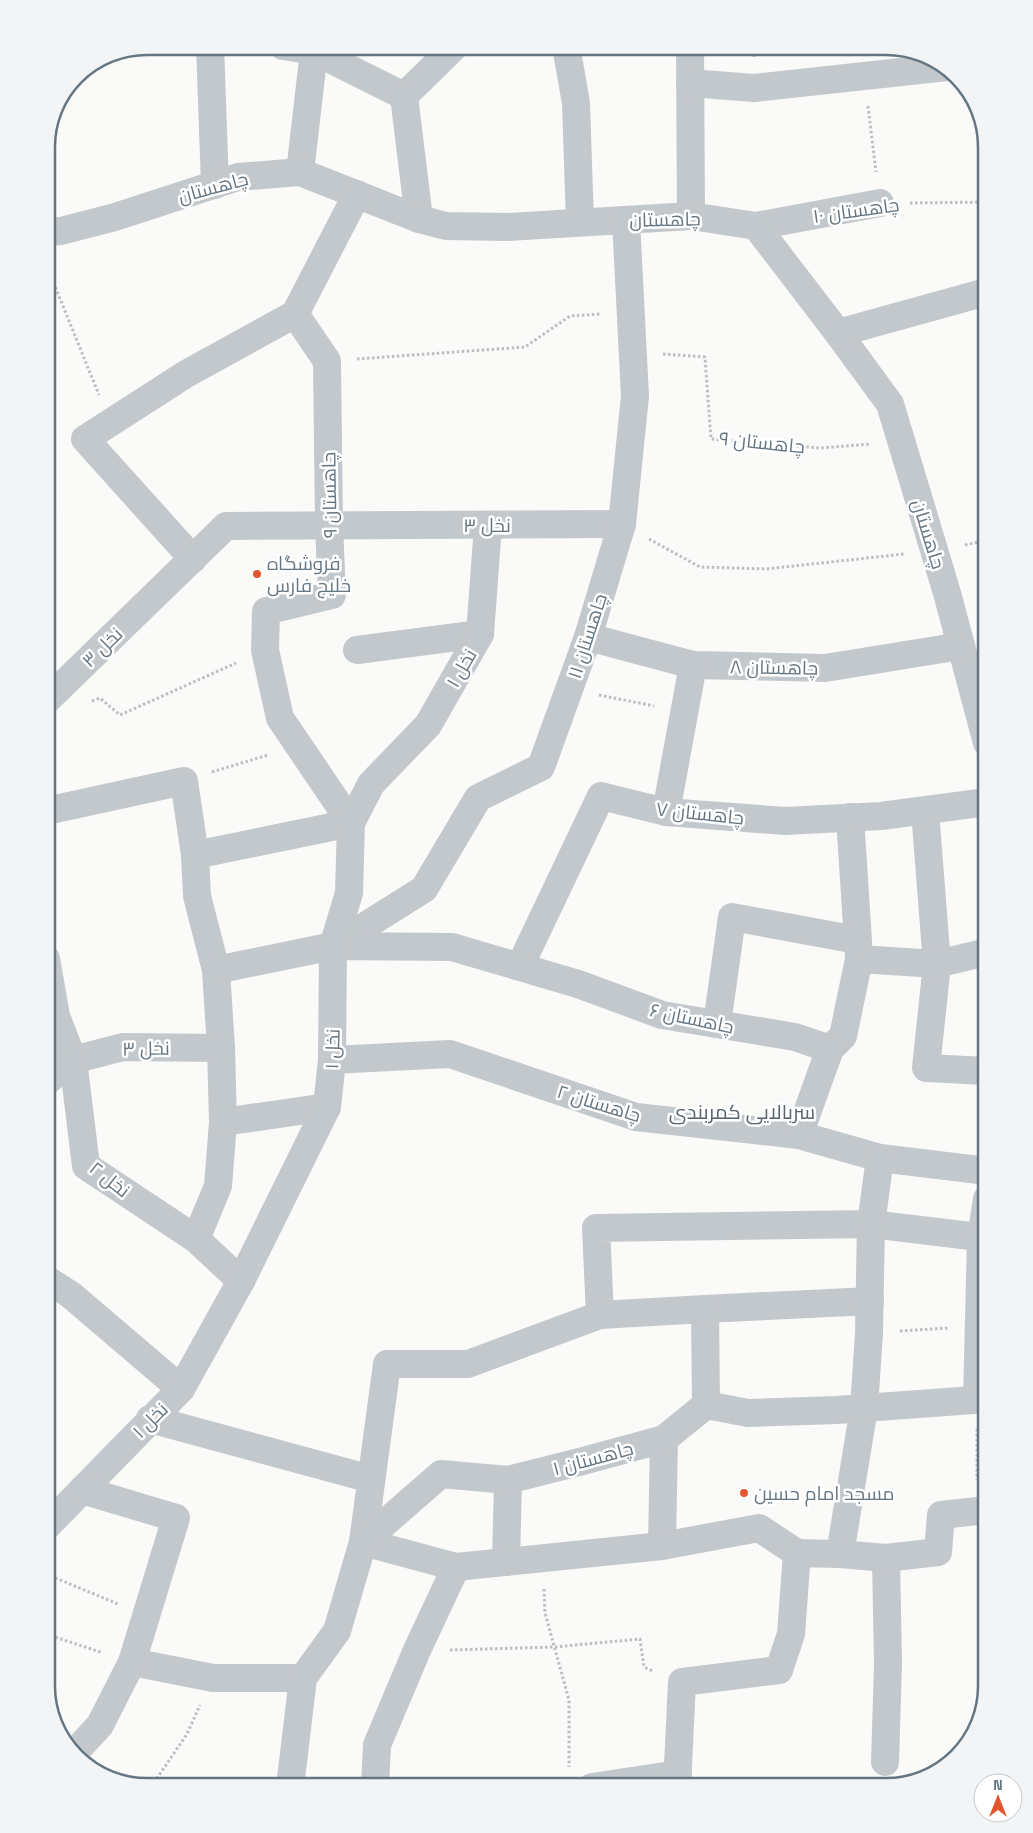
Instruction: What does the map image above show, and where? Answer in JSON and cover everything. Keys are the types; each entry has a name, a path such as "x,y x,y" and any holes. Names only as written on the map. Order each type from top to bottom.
{"street":[{"path":"210,55 215,185"},
{"path":"300,172 315,55"},
{"path":"329,55 404,96"},
{"path":"404,96 446,55"},
{"path":"568,55 576,103 580,222"},
{"path":"685,55 690,83 691,216"},
{"path":"690,83 754,88 933,69"},
{"path":"404,96 419,219"},
{"name":"چاهستان","path":"55,231 115,217 238,177 300,172 419,219 446,226 507,227 691,216 756,226 890,404 961,646 978,692"},
{"path":"193,559 85,439 186,374 295,314 357,194"},
{"name":"چاهستان ۱۰","path":"756,226 880,203"},
{"name":"چاهستان ۱۱","path":"333,946 424,889 478,798 541,767 588,638 622,524 635,396 626,220"},
{"path":"838,333 978,294"},
{"path":"295,314 328,361"},
{"name":"چاهستان ۹","path":"328,361 329,526 332,595 266,611 265,650 280,718 352,823"},
{"name":"نخل ۱","path":"55,1518 181,1389 241,1281 328,1107 332,1060 333,946 348,893 352,823 371,784 428,725 480,634 488,524"},
{"name":"نخل ۳","path":"55,692 226,526 622,524"},
{"path":"357,650 480,634"},
{"name":"چاهستان ۸","path":"588,638 693,666 825,668 961,646"},
{"path":"666,812 693,666"},
{"path":"55,809 184,781 195,855 197,896 216,970 221,1048 222,1122 218,1186 196,1239"},
{"name":"چاهستان ۷","path":"520,966 601,796 666,812 785,821 882,816 978,803"},
{"path":"925,811 937,964 926,1068 978,1071"},
{"path":"799,1135 830,1049 843,1036 858,949 850,817"},
{"path":"195,855 352,823"},
{"path":"717,1024 732,917 858,949 937,964 978,954"},
{"path":"216,970 333,946"},
{"name":"چاهستان ۶","path":"333,946 452,947 578,984 662,1015 795,1037 830,1049"},
{"name":"نخل ۲","path":"55,1010 73,1060 86,1166 196,1239 241,1281"},
{"name":"نخل ۳","path":"73,1060 124,1046 221,1048"},
{"name":"چاهستان ۲","path":"332,1060 450,1054 636,1117 799,1135 880,1158 978,1170"},
{"path":"55,1075 73,1060"},
{"path":"222,1122 328,1107"},
{"path":"840,1554 864,1408 869,1333 871,1224 880,1158"},
{"path":"600,1315 596,1228 871,1224 978,1237"},
{"path":"55,1285 70,1295 181,1389"},
{"path":"291,1778 303,1678 337,1631 363,1542 387,1364 468,1364 600,1315 870,1302"},
{"path":"706,1309 706,1405 748,1413 864,1408 978,1399"},
{"name":"چاهستان ۱","path":"363,1542 441,1474 508,1480 664,1438 706,1405"},
{"path":"150,1419 371,1479"},
{"path":"662,1546 664,1438"},
{"path":"506,1562 508,1480"},
{"path":"79,1748 100,1725 132,1662 176,1518 82,1490"},
{"path":"363,1542 456,1567 662,1546 759,1528 797,1553 886,1558 938,1552 941,1515 978,1510"},
{"path":"677,1778 682,1682 779,1670 791,1634 797,1553"},
{"path":"885,1762 888,1664 886,1558"},
{"path":"376,1778 378,1744 417,1650 456,1567"},
{"path":"132,1662 213,1678 303,1678"}],"path":[{"path":"865,76 880,203"},
{"name":"چاهستان ۱۰","path":"880,203 978,202"},
{"path":"55,286 110,423"},
{"path":"328,361 524,347 570,316 631,311"},
{"name":"چاهستان ۹","path":"662,354 706,357 711,439 820,448 902,442"},
{"path":"622,524 700,567 766,570 934,550 978,542"},
{"path":"91,701 100,698 120,715 265,650"},
{"path":"569,690 684,712"},
{"path":"184,781 298,746"},
{"path":"869,1333 978,1326"},
{"path":"543,1559 545,1613 569,1700 569,1767"},
{"path":"55,1578 146,1616"},
{"path":"55,1637 132,1662"},
{"path":"417,1650 554,1648 640,1639 644,1667 682,1682"},
{"path":"157,1778 187,1734 213,1678"}],"place":[{"name":"فروشگاه خلیج فارس","path":"257,574"},
{"name":"مسجد امام حسین","path":"744,1493"}],"district":[{"name":"سربالایی کمربندی","path":"742,1112"}]}
